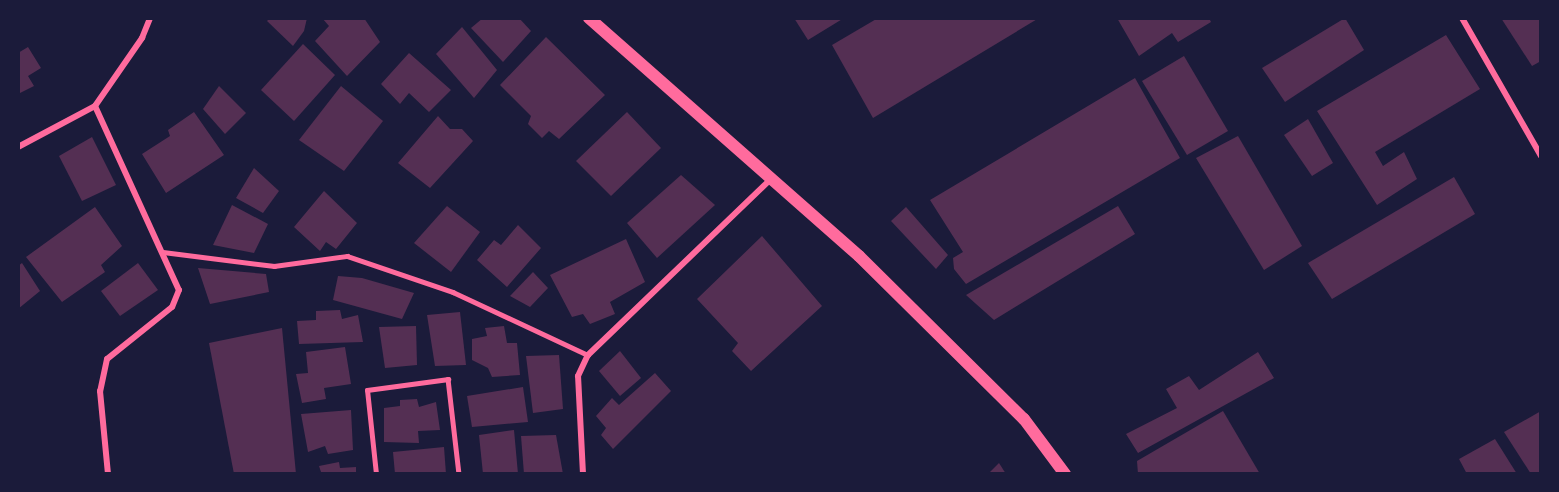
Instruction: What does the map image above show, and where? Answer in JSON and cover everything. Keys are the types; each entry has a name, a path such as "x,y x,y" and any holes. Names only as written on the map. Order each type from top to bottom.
{"main road":[{"path":"589,18 859,256 1024,419 1065,474"}],"street":[{"path":"18,147 94,106 142,38 150,18"},
{"path":"1462,18 1541,156"},
{"path":"94,106 164,252 179,290 172,307 107,359 100,391 108,474"},
{"path":"584,474 578,376 588,355 771,179"}],"lane":[{"path":"164,252 274,266 347,256 453,292 588,355"},
{"path":"376,474 367,390 448,379 459,474"}],"building":[{"path":"270,18 307,18 304,31 293,46 267,21"},
{"path":"322,18 364,18 380,42 347,76 315,41 329,26"},
{"path":"483,18 519,18 531,31 503,62 471,28"},
{"path":"794,18 844,18 808,40"},
{"path":"878,18 1039,18 873,118 832,45"},
{"path":"1117,18 1209,18 1211,22 1178,42 1172,33 1139,56"},
{"path":"1345,18 1364,50 1285,102 1262,68"},
{"path":"1501,18 1541,18 1541,61 1532,66"},
{"path":"462,27 497,70 474,98 436,54"},
{"path":"1446,35 1480,89 1375,152 1383,166 1404,152 1417,179 1377,205 1317,111"},
{"path":"546,37 605,95 559,139 549,131 542,138 528,124 531,116 500,85"},
{"path":"303,44 335,75 294,121 261,90"},
{"path":"28,47 41,68 28,76 34,86 18,94 18,53"},
{"path":"409,53 451,90 429,112 409,93 400,104 381,84"},
{"path":"1184,56 1228,131 1187,155 1142,81"},
{"path":"1135,78 1180,158 966,284 954,269 953,258 963,252 930,200"},
{"path":"219,86 246,113 225,134 203,109"},
{"path":"341,86 383,121 344,171 299,140"},
{"path":"194,112 224,155 166,193 142,154 170,136 168,130"},
{"path":"627,112 661,148 611,196 576,161"},
{"path":"438,116 450,129 462,129 473,141 430,188 398,163"},
{"path":"1308,119 1333,163 1312,176 1284,135"},
{"path":"1238,136 1302,246 1264,270 1196,158"},
{"path":"92,137 116,185 82,201 59,156"},
{"path":"254,168 279,191 263,213 236,198"},
{"path":"681,175 715,205 657,258 627,223"},
{"path":"1454,177 1475,214 1332,299 1308,263"},
{"path":"324,191 357,223 336,249 326,242 320,251 294,227"},
{"path":"232,205 268,224 254,253 213,245"},
{"path":"447,206 480,232 451,272 414,243"},
{"path":"1118,206 1135,234 994,320 966,295"},
{"path":"95,207 122,246 101,265 105,272 62,302 26,257"},
{"path":"906,207 948,255 936,269 891,221"},
{"path":"518,225 541,248 507,287 477,260 494,240 501,245"},
{"path":"762,236 822,306 751,371 732,351 738,343 697,299"},
{"path":"626,239 645,282 610,302 615,314 590,324 583,314 572,317 550,275"},
{"path":"22,263 40,291 18,309 18,266"},
{"path":"138,263 158,290 120,316 101,291"},
{"path":"198,268 266,274 269,292 210,304"},
{"path":"533,272 548,288 530,307 510,296"},
{"path":"338,276 362,278 414,293 402,319 333,300"},
{"path":"340,310 342,319 358,315 363,342 299,344 297,321 316,320 316,311"},
{"path":"460,312 466,365 435,366 427,315"},
{"path":"416,326 417,365 385,368 379,327"},
{"path":"504,326 507,343 517,343 520,375 492,377 488,368 472,360 472,339 487,336 485,328"},
{"path":"282,328 296,474 234,474 209,343"},
{"path":"345,347 351,384 324,388 326,399 302,403 296,374 308,373 306,352"},
{"path":"620,351 641,378 620,396 599,371"},
{"path":"1258,352 1274,378 1138,453 1126,434 1177,408 1166,389 1189,376 1199,390"},
{"path":"559,355 563,409 533,413 526,356"},
{"path":"655,373 671,391 613,449 601,435 606,428 596,416 612,398 619,405"},
{"path":"523,387 528,422 472,427 467,396"},
{"path":"417,399 419,407 436,402 440,430 418,431 419,443 384,442 384,408 400,406 400,400"},
{"path":"351,410 353,450 328,454 325,446 308,452 301,414"},
{"path":"1223,411 1260,474 1138,474 1137,461"},
{"path":"1541,411 1541,474 1531,474 1504,432"},
{"path":"514,430 518,474 483,474 479,435"},
{"path":"556,435 563,474 524,474 521,436"},
{"path":"1495,439 1517,474 1467,474 1459,459"},
{"path":"444,447 446,474 395,474 393,452"},
{"path":"339,462 340,468 356,467 356,474 315,474 321,472 319,466"},
{"path":"999,463 1006,474 988,474"}]}
